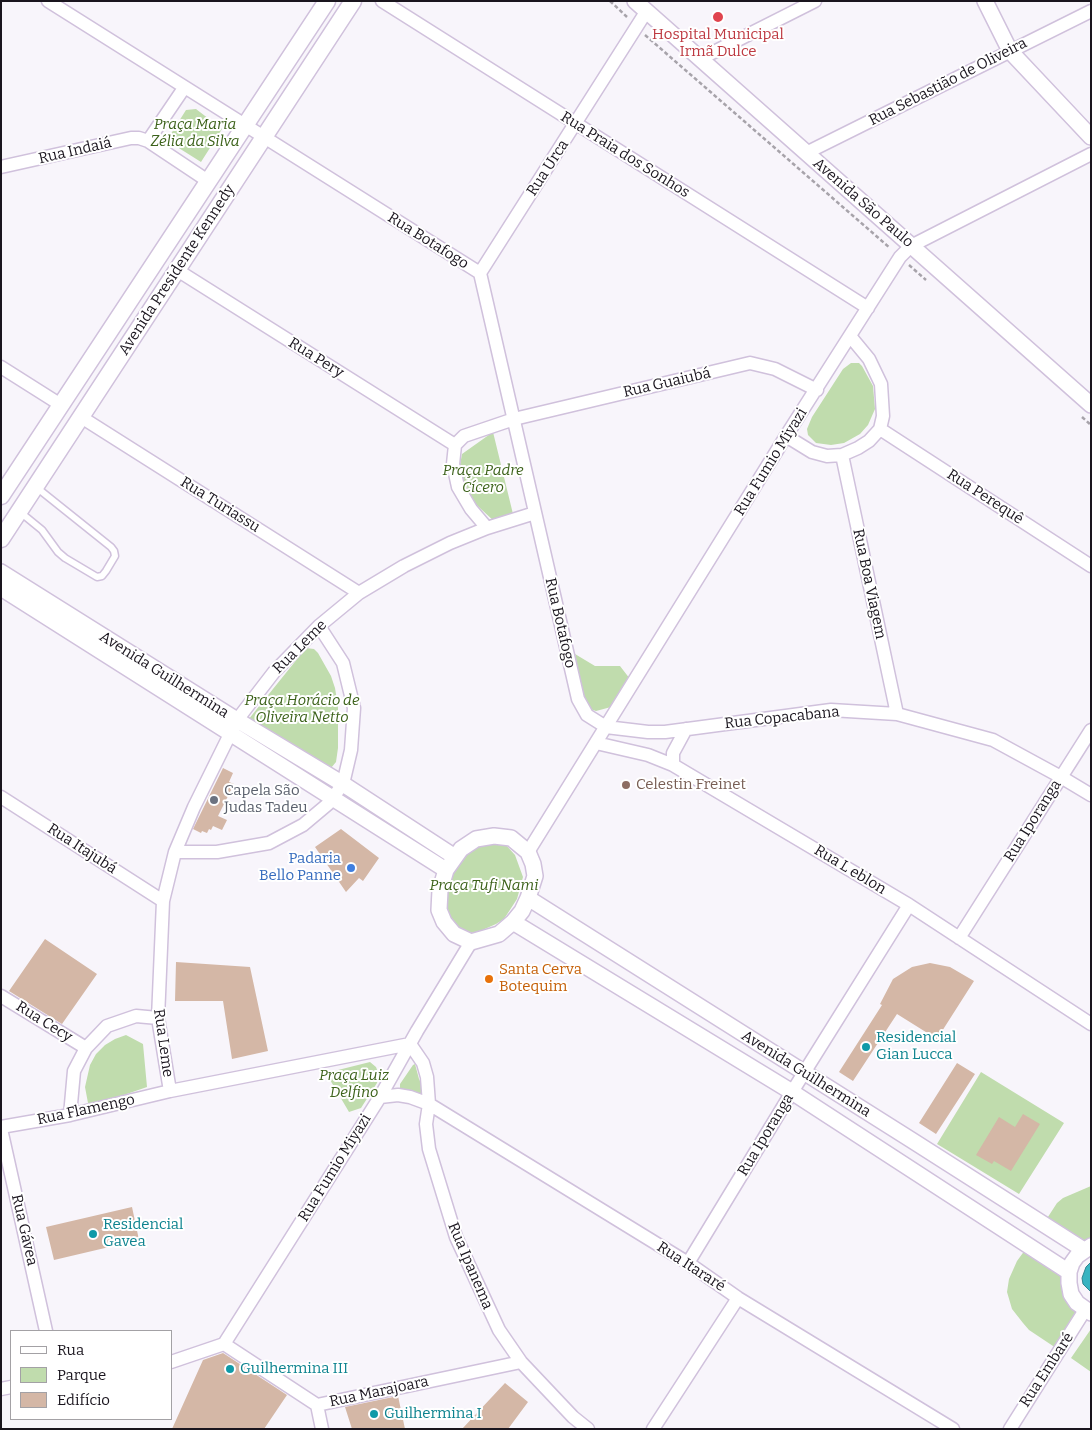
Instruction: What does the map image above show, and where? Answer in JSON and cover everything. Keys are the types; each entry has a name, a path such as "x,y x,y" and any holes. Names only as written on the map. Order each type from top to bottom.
{"main road":[{"name":"Avenida Presidente Kennedy","path":"1,496 327,1"},
{"name":"Avenida Presidente Kennedy","path":"1,539 353,1"}],"street":[{"name":"Rua Botafogo","path":"48,1 480,274 578,699 587,715 606,727"},
{"name":"Rua Praia dos Sonhos","path":"382,1 868,308"},
{"name":"Avenida São Paulo","path":"635,1 1091,405"},
{"path":"700,59 815,1"},
{"path":"985,1 1010,51 1091,137"},
{"name":"Rua Sebastião de Oliveira","path":"806,153 1091,11"},
{"name":"Rua Urca","path":"480,274 646,12"},
{"path":"184,88 148,141 208,181"},
{"name":"Rua Indaiá","path":"1,167 131,138 148,141"},
{"name":"Rua Fumio Miyazi","path":"528,852 786,436 900,257 911,246 1091,154"},
{"name":"Rua Pery","path":"177,270 455,445"},
{"path":"786,436 812,452 827,456 842,455 869,441 880,429 883,416 880,384 869,359 850,336"},
{"name":"Rua Guaiubá","path":"514,419 750,363 775,369 817,390"},
{"path":"1,367 61,405"},
{"name":"Rua Turiassu","path":"81,417 360,593"},
{"path":"487,528 470,509 458,487 453,464 455,445 464,436 514,419"},
{"name":"Rua Perequê","path":"880,429 1091,566"},
{"name":"Rua Boa Viagem","path":"842,455 897,714"},
{"name":"Rua Leme","path":"170,1091 158,1018 163,902 176,852 194,807 234,727 274,672 319,626 360,593 404,566 487,528 534,513"},
{"name":"Avenida Guilhermina","path":"1,572 234,727 333,798 446,870"},
{"name":"Avenida Guilhermina","path":"1,588 234,727 343,784 455,857"},
{"path":"176,852 217,852 269,843 303,825 328,804 343,784 351,750 354,708 344,663 319,626"},
{"name":"Rua Copacabana","path":"606,727 648,732 686,729 831,710 897,714 993,740 1091,795"},
{"path":"673,765 673,754 676,745 686,729"},
{"name":"Rua Iporanga","path":"959,938 1091,730"},
{"name":"Rua L eblon","path":"596,743 648,755 673,765 909,905 1091,1024"},
{"name":"Rua Itajubá","path":"1,797 163,902"},
{"path":"494,836 511,838 528,852 535,876 522,911 513,922 500,934 471,942 454,934 444,922 439,910 440,890 446,870 461,849 476,839 494,836"},
{"name":"Avenida Guilhermina","path":"528,898 804,1073 1087,1248"},
{"name":"Rua Iporanga","path":"688,1263 909,905"},
{"name":"Avenida Guilhermina","path":"513,922 792,1092 1069,1272"},
{"name":"Rua Fumio Miyazi","path":"224,1344 380,1097 471,942"},
{"name":"Rua Cecy","path":"1,996 86,1048"},
{"path":"70,1115 74,1071 86,1048 107,1026 136,1016 158,1018"},
{"path":"170,1091 410,1044"},
{"name":"Rua Ipanema","path":"410,1044 423,1063 427,1077 430,1104 426,1124 430,1149 456,1237 499,1330 521,1362 573,1417 588,1429"},
{"name":"Rua Flamengo","path":"1,1128 70,1115 170,1091"},
{"name":"Rua Itararé","path":"380,1097 398,1095 430,1104 688,1263 738,1298 953,1429"},
{"name":"Rua Gávea","path":"1,1128 46,1330"},
{"path":"1087,1248 1077,1256 1069,1272 1069,1283 1071,1294 1077,1303 1088,1312"},
{"path":"653,1429 738,1298"},
{"name":"Rua Embaré","path":"1010,1429 1088,1312"},
{"path":"172,1362 224,1344"},
{"name":"Rua Marajoara","path":"224,1344 317,1405 521,1362"},
{"path":"317,1405 322,1429"}],"lane":[{"path":"19,511 42,530 58,552 65,558 97,577 102,576 106,572 116,556 110,547 36,486"}],"path":[{"path":"610,1 929,283"},
{"path":"1076,412 1091,425"}],"green space":[{"name":"Praça Maria Zélia da Silva","path":"196,109 222,129 201,162 174,145 169,137 186,110"},
{"path":"851,363 859,363 862,366 873,386 875,409 868,425 860,434 844,443 831,445 816,443 808,435 807,429 812,417 843,369"},
{"name":"Praça Padre Cícero","path":"493,432 513,514 495,522 469,498 463,488 460,465 462,454"},
{"name":"Praça Horácio de Oliveira Netto","path":"306,648 314,649 318,653 331,676 335,688 338,706 338,748 336,762 331,768 248,720"},
{"path":"575,654 595,666 620,666 630,679 611,707 596,711 590,709 584,701"},
{"name":"Praça Tufi Nami","path":"480,842 505,844 515,855 523,877 517,899 504,919 478,932 464,933 449,927 443,894 457,862"},
{"path":"126,1035 143,1044 147,1087 95,1105 88,1103 85,1087 90,1065 96,1054 105,1045"},
{"name":"Praça Luiz Delfino","path":"370,1062 376,1067 379,1075 377,1083 361,1108 349,1112 326,1073"},
{"path":"415,1064 419,1079 426,1093 422,1097 400,1088 400,1084"},
{"path":"981,1072 1064,1123 1019,1194 937,1144"},
{"path":"1091,1186 1091,1245 1044,1223 1057,1203 1063,1198"},
{"path":"1028,1246 1066,1271 1077,1309 1056,1348 1029,1330 1012,1309 1007,1292 1009,1279 1017,1261"},
{"path":"1091,1329 1091,1372 1071,1358"}],"water":[{"path":"1091,1262 1091,1292 1083,1284 1082,1278 1086,1267"}],"building":[{"name":"Capela São Judas Tadeu","path":"223,768 233,773 229,782 234,784 218,816 227,820 222,830 213,826 207,833 202,831 201,833 193,829"},
{"name":"Padaria Bello Panne","path":"341,829 379,858 363,881 359,878 346,892 315,847"},
{"path":"45,939 97,974 62,1024 9,991"},
{"path":"176,962 250,967 268,1051 232,1059 223,1001 175,1001"},
{"path":"930,963 950,967 974,981 937,1039 897,1014 853,1081 839,1072 882,1005 880,1004 893,979 912,967"},
{"path":"957,1063 975,1074 936,1134 919,1123"},
{"path":"1023,1114 1040,1124 1011,1171 994,1161 992,1164 976,1155 999,1117 1015,1127"},
{"name":"Residencial Gavea","path":"132,1207 139,1240 54,1260 46,1227"},
{"name":"Guilhermina III","path":"223,1353 287,1395 264,1429 172,1429 203,1360"},
{"path":"505,1383 528,1402 508,1429 462,1429"},
{"name":"Guilhermina I","path":"398,1396 405,1429 352,1429 345,1407"}],"place":[{"name":"Hospital Municipal Irmã Dulce","path":"718,17"},
{"name":"Celestin Freinet","path":"626,785"},
{"name":"Capela São Judas Tadeu","path":"214,800"},
{"name":"Padaria Bello Panne","path":"351,868"},
{"name":"Santa Cerva Botequim","path":"489,979"},
{"name":"Residencial Gian Lucca","path":"866,1047"},
{"name":"Residencial Gavea","path":"93,1234"},
{"name":"Guilhermina III","path":"230,1369"},
{"name":"Guilhermina I","path":"374,1414"}]}
